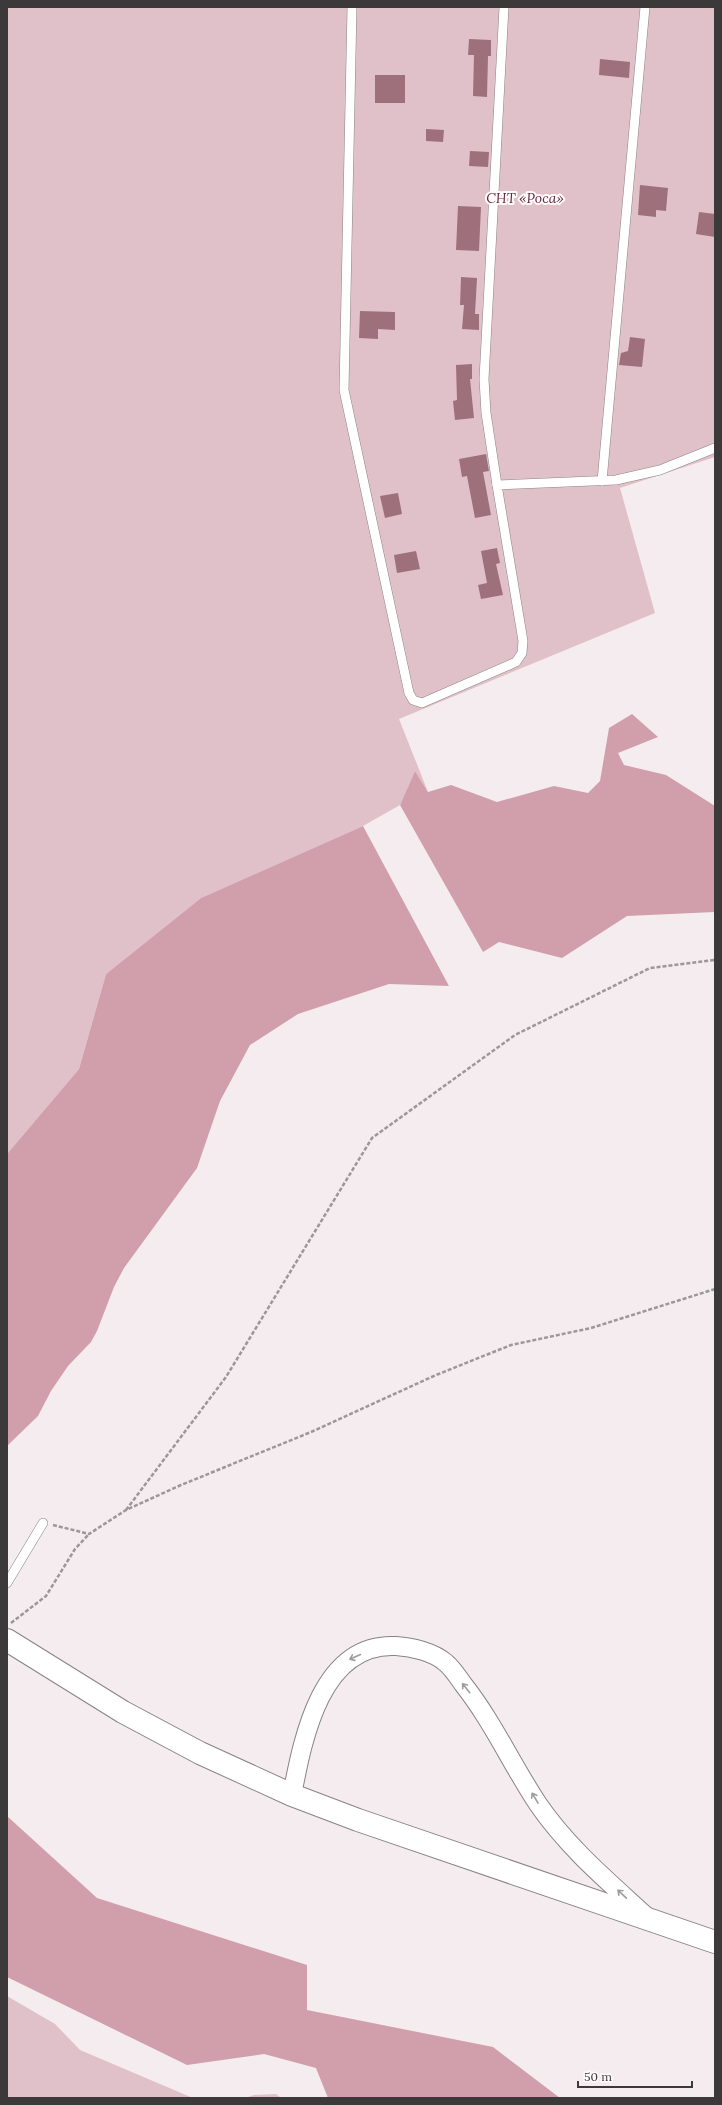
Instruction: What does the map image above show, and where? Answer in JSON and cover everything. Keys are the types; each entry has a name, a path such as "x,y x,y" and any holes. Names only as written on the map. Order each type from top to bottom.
{"main road":[{"path":"7,1640 137,1719 200,1753 292,1795 358,1820 715,1942"}],"street":[{"path":"292,1795 304,1740 316,1706 327,1683 348,1660 381,1646 415,1647 446,1662 477,1702 539,1805 585,1860 651,1921"}],"lane":[{"path":"352,7 344,390 409,694 412,700 417,702 422,702 516,662 522,653 523,641 486,413 484,379 504,7"},
{"path":"602,481 645,7"},
{"path":"498,485 602,481 632,477 660,470 715,448"},
{"path":"7,1583 44,1523"}],"path":[{"path":"126,1510 226,1377 372,1138 514,1035 650,968 715,960"},
{"path":"7,1628 16,1618 46,1596 75,1549 89,1534 126,1510 181,1485 312,1432 436,1375 511,1345 591,1328 715,1289"},
{"path":"44,1523 89,1534"}],"green space":[{"name":"СНТ «Роса»","path":"7,7 715,7 715,457 620,488 655,613 399,719 428,792 415,771 400,805 363,826 201,898 106,974 79,1069 7,1154"},
{"path":"7,1996 55,2024 80,2050 193,2098 7,2098"},
{"path":"276,2094 281,2098 245,2098 254,2095"}],"shaded area":[{"path":"632,714 658,737 618,753 624,765 666,775 715,806 715,912 627,916 562,958 499,942 483,952 400,805 415,771 428,792 451,785 497,802 554,786 588,793 600,781 609,728"},
{"path":"363,826 449,986 389,984 298,1014 250,1045 220,1101 197,1168 124,1268 114,1287 97,1331 91,1342 68,1366 51,1391 38,1416 7,1446 7,1154 79,1069 106,974 201,898"},
{"path":"7,1816 97,1898 307,1965 307,2010 493,2047 560,2098 328,2098 316,2068 264,2054 187,2065 7,1977"}],"building":[{"path":"469,39 491,40 491,56 488,56 487,97 473,96 474,55 468,55"},
{"path":"600,59 630,62 629,78 599,75"},
{"path":"375,75 405,75 405,103 375,103"},
{"path":"426,129 444,130 443,142 426,141"},
{"path":"470,151 489,152 488,167 469,166"},
{"path":"640,185 668,188 666,211 656,210 656,217 638,215"},
{"path":"458,206 481,207 479,251 456,250"},
{"path":"699,212 715,214 715,237 696,234"},
{"path":"461,277 477,278 475,314 479,314 479,330 462,329 464,305 460,305"},
{"path":"360,311 395,312 395,330 378,329 378,339 359,338"},
{"path":"630,337 645,339 642,367 619,365 621,353 628,351"},
{"path":"472,364 472,379 470,379 474,418 455,420 453,401 457,400 456,365"},
{"path":"486,454 489,471 483,472 491,515 475,518 467,476 462,477 459,459"},
{"path":"398,493 402,514 385,518 380,496"},
{"path":"497,548 500,563 496,564 503,595 481,599 478,585 487,583 481,551"},
{"path":"416,551 420,569 397,573 394,555"}]}
